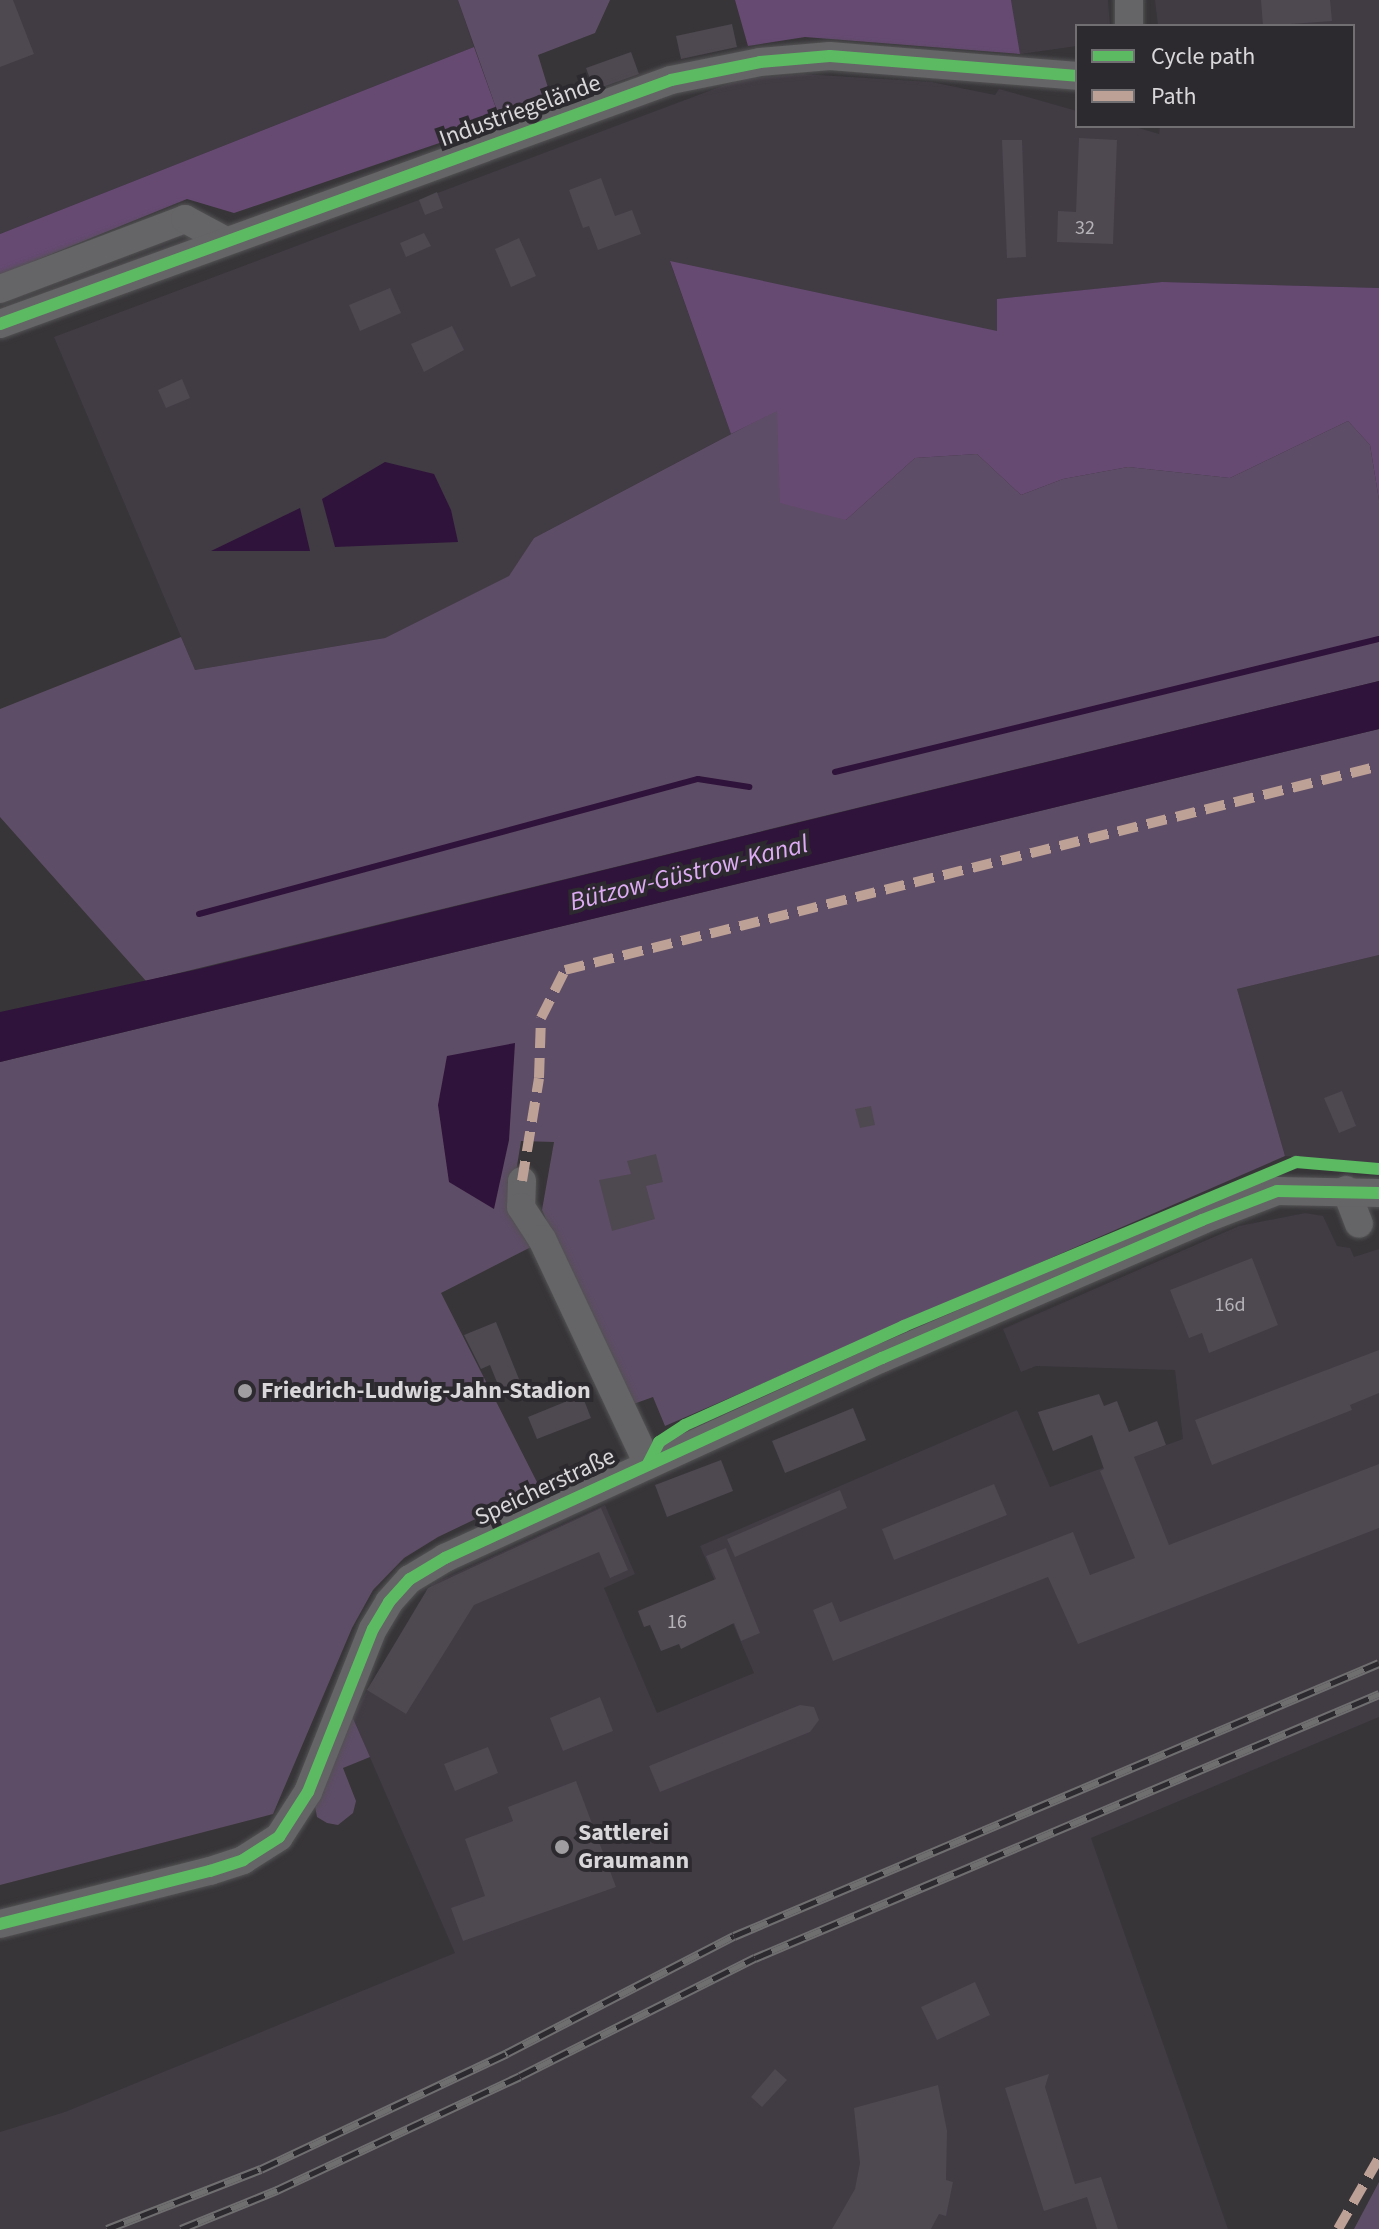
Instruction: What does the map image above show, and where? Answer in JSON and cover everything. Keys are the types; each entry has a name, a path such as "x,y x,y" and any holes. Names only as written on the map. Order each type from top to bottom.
{"street":[{"path":"1129,0 1129,24"},
{"name":"Industriegelände","path":"0,324 629,94 760,62 830,56 1075,76"},
{"path":"0,289 185,219 224,240"},
{"path":"522,1181 521,1207 542,1239 648,1464"},
{"path":"1346,1190 1359,1224"},
{"name":"Speicherstraße","path":"0,1924 210,1871 243,1860 279,1837 308,1792 373,1629 410,1579 648,1464 1000,1305 1227,1210 1277,1191 1379,1193"}],"shaded area":[{"path":"0,0 458,0 474,47 0,234"},
{"path":"458,0 610,0 595,33 538,55 553,104 501,122"},
{"path":"735,0 1011,0 1020,54 805,37 748,46"},
{"path":"1011,0 1108,0 1110,24 1075,24 1075,46 1020,54"},
{"path":"1155,0 1379,0 1379,288 1162,282 998,299 998,332 670,262 731,434 534,538 510,576 385,638 195,670 54,337 741,79 802,74 931,82 995,95 999,89 1075,110 1075,128 1139,128 1159,134 1160,128 1355,128 1355,24 1158,24"},
{"path":"474,47 501,122 234,213 187,199 0,275 0,234"},
{"path":"670,261 997,331 997,299 1162,282 1379,288 1379,500 1370,445 1348,421 1230,478 1128,467 1063,479 1021,495 977,454 915,458 846,520 780,503 777,411 731,434"},
{"path":"777,410 846,520 915,458 977,454 1021,495 1063,479 1128,467 1230,478 1348,421 1370,445 1379,500 1379,681 146,981 0,817 0,709 181,637 195,670 385,638 509,576 534,538"},
{"path":"1379,729 1379,955 1237,989 1285,1156 665,1426 653,1397 628,1406 542,1210 554,1142 521,1141 510,1210 537,1244 441,1293 540,1488 438,1537 404,1558 373,1590 352,1628 273,1814 0,1885 0,1062"},
{"path":"1379,955 1379,1163 1285,1156 1237,989"},
{"path":"1305,1213 1323,1216 1337,1246 1350,1248 1354,1257 1379,1249 1379,1717 1091,1838 1228,2229 0,2229 0,2132 65,2112 455,1953 352,1716 432,1584 605,1505 635,1574 604,1588 657,1713 754,1673 700,1546 1017,1410 1050,1487 1183,1439 1175,1370 1036,1366 1021,1372 1003,1329 1239,1226"},
{"path":"352,1716 370,1757 343,1768 356,1801 353,1813 338,1825 317,1817 314,1801"},
{"path":"1379,2182 1379,2229 1354,2229"}],"water":[{"path":"385,462 434,474 451,510 458,542 335,547 322,499"},
{"path":"300,508 310,551 211,551"},
{"name":"Bützow-Güstrow-Kanal","path":"1379,681 1379,729 0,1062 0,1012 199,969"},
{"path":"515,1043 509,1140 494,1209 449,1182 438,1105 447,1056"}],"building":[{"path":"0,0 13,0 34,54 0,67"},
{"path":"1261,0 1330,0 1332,21 1263,24"},
{"path":"732,24 737,47 681,59 676,36"},
{"path":"631,52 639,74 594,90 586,68"},
{"path":"1079,138 1117,140 1113,244 1057,242 1058,211 1076,212"},
{"path":"1002,140 1022,140 1026,257 1007,258"},
{"path":"601,178 615,216 632,210 641,234 598,250 589,226 583,228 569,190"},
{"path":"437,192 443,208 425,215 419,200"},
{"path":"424,233 431,246 406,257 400,243"},
{"path":"519,238 536,276 511,287 495,249"},
{"path":"390,288 401,313 360,331 349,305"},
{"path":"452,326 464,350 424,372 411,344"},
{"path":"182,379 190,398 166,408 158,390"},
{"path":"1342,1091 1356,1126 1339,1133 1324,1098"},
{"path":"871,1106 875,1125 860,1128 855,1109"},
{"path":"656,1154 663,1182 646,1186 655,1219 612,1231 599,1180 631,1174 627,1161"},
{"path":"1252,1258 1278,1325 1209,1353 1202,1333 1189,1338 1170,1290"},
{"path":"496,1322 523,1389 503,1397 490,1365 481,1369 464,1335"},
{"path":"1379,1350 1379,1393 1350,1405 1352,1410 1212,1465 1195,1420"},
{"path":"1099,1394 1104,1406 1117,1401 1129,1432 1157,1421 1166,1445 1134,1457 1169,1545 1379,1464 1379,1528 1078,1644 1048,1577 833,1661 813,1610 832,1602 840,1622 1073,1532 1090,1575 1135,1558 1100,1471 1104,1469 1092,1435 1053,1451 1038,1412"},
{"path":"582,1395 591,1418 537,1439 528,1417"},
{"path":"853,1408 866,1440 785,1473 772,1441"},
{"path":"721,1460 733,1491 667,1517 655,1485"},
{"path":"994,1484 1007,1515 894,1560 882,1529"},
{"path":"840,1490 847,1508 735,1557 727,1539"},
{"path":"601,1508 628,1570 610,1578 599,1552 474,1605 406,1714 367,1690 428,1588"},
{"path":"726,1548 760,1633 741,1641 734,1623 681,1649 679,1644 661,1651 650,1625 644,1627 638,1611 716,1579 706,1556"},
{"path":"600,1697 613,1731 563,1751 550,1718"},
{"path":"800,1705 814,1707 819,1720 810,1732 660,1792 649,1766"},
{"path":"488,1747 498,1773 455,1791 444,1764"},
{"path":"576,1781 616,1887 463,1941 451,1908 485,1896 465,1839 513,1821 508,1807"},
{"path":"975,1982 990,2015 937,2040 921,2007"},
{"path":"775,2069 787,2080 762,2107 751,2097"},
{"path":"1049,2074 1045,2087 1075,2184 1101,2177 1118,2229 1097,2229 1087,2197 1044,2211 1005,2088"},
{"path":"938,2085 947,2131 946,2180 953,2182 946,2216 939,2214 931,2229 832,2229 855,2189 860,2163 854,2108"}],"waterway":[{"path":"835,772 1379,639"},
{"path":"199,914 698,779 749,787"}],"railway":[{"path":"107,2229 261,2169 507,2053 734,1936 1379,1663"},
{"path":"181,2229 277,2190 520,2076 755,1958 1379,1694"}],"marked path":[{"path":"522,1181 539,1078 541,1018 565,970 1379,766"},
{"path":"1338,2229 1379,2158"}],"cycle path":[{"path":"0,324 671,80 760,62 830,56 1075,76"},
{"path":"648,1464 659,1442 685,1425 904,1326 1296,1162 1379,1169"},
{"path":"0,1924 210,1871 243,1860 279,1837 308,1792 373,1629 389,1602 410,1579 445,1558 882,1358 1202,1220 1277,1191 1379,1193"}],"place":[{"name":"Friedrich-Ludwig-Jahn-Stadion","path":"245,1391"},
{"name":"Sattlerei Graumann","path":"562,1847"}]}
